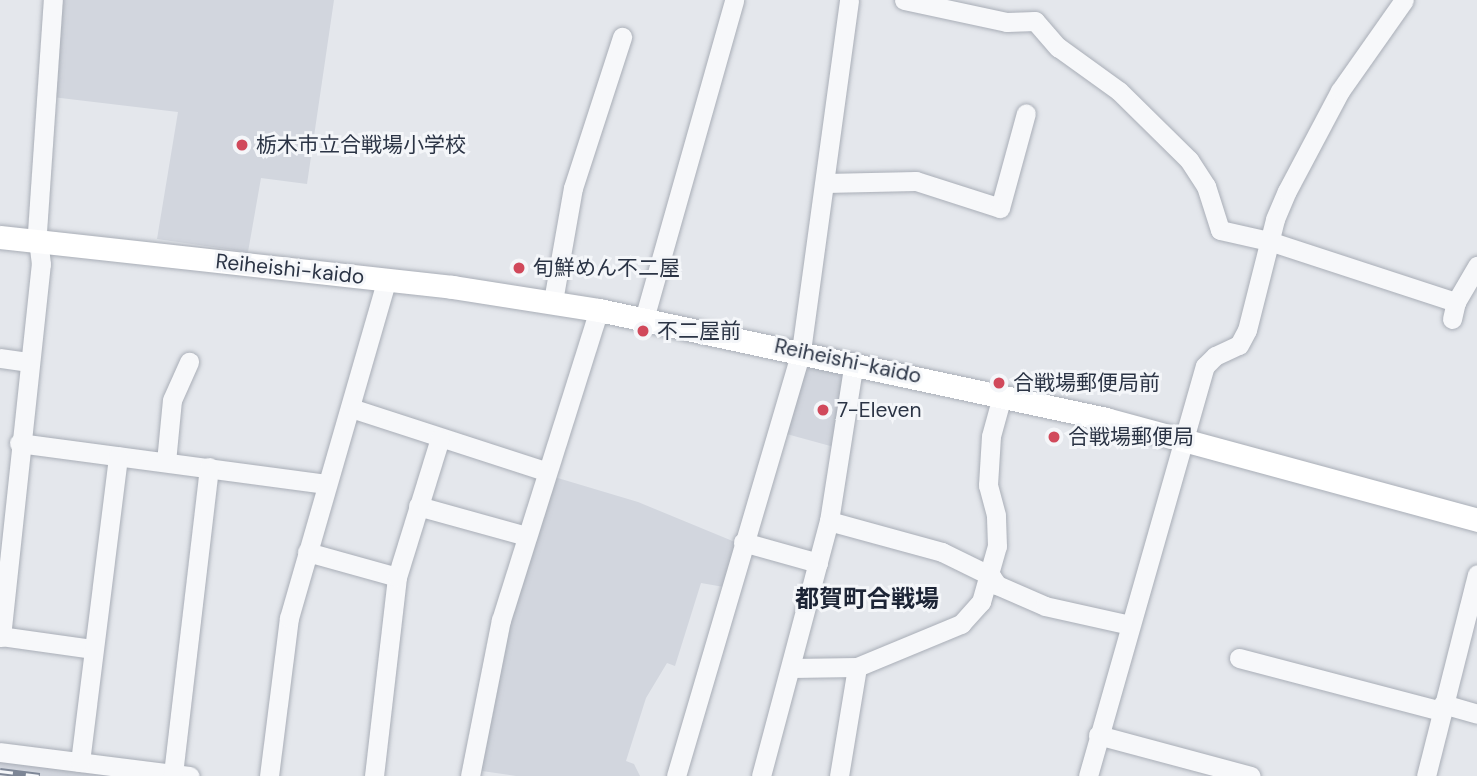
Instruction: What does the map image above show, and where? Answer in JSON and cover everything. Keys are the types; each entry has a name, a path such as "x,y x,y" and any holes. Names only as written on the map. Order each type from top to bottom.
{"main road":[{"name":"Reiheishi-kaido","path":"0,237 39,244 387,279 553,301 854,362 1183,438 1477,520"}],"street":[{"path":"53,0 39,244 41,264 5,532 11,552 1,637 93,649"},
{"path":"644,319 734,0"},
{"path":"676,776 801,351 849,0"},
{"path":"904,0 1007,22 1035,21 1058,47 1119,91 1189,160 1206,186 1220,230 1269,241 1454,311 1477,266"},
{"path":"1088,776 1205,366 1215,356 1239,345 1247,330 1269,241 1317,131 1404,0"},
{"path":"553,301 573,188 622,37"},
{"path":"825,183 904,180 1000,208 1026,113"},
{"path":"269,776 289,618 387,279"},
{"path":"470,776 501,620 545,471 598,310"},
{"path":"0,358 29,362"},
{"path":"166,462 172,400 189,362"},
{"path":"761,776 792,668 829,521 854,362"},
{"path":"792,668 857,667 961,624 981,602 991,576 996,515 988,485 991,436 1002,396"},
{"path":"351,408 545,471"},
{"path":"374,776 397,577 440,438"},
{"path":"19,443 326,484"},
{"path":"80,762 118,456"},
{"path":"0,752 181,775 209,467"},
{"path":"418,506 526,536"},
{"path":"829,521 942,552 991,576 997,585 1045,606 1130,625"},
{"path":"743,542 818,563"},
{"path":"307,552 397,577"},
{"path":"1426,776 1477,574"},
{"path":"1239,658 1442,708 1477,714"},
{"path":"839,776 857,667"},
{"path":"1098,735 1251,776"}],"shaded area":[{"name":"栃木市立合戦場小学校","path":"61,0 334,0 307,184 261,178 248,252 157,239 178,112 52,97"},
{"path":"804,358 847,368 834,447 783,433"},
{"path":"551,476 638,502 735,542 724,587 701,583 675,666 667,663 646,698 626,761 634,764 640,776 516,776 482,771 478,766 509,626"},
{"path":"0,760 121,776 0,776"}],"railway":[{"path":"0,771 40,776"}],"place":[{"name":"栃木市立合戦場小学校","path":"242,145"},
{"name":"旬鮮めん不二屋","path":"519,268"},
{"name":"不二屋前","path":"643,331"},
{"name":"合戦場郵便局前","path":"999,383"},
{"name":"7-Eleven","path":"823,410"},
{"name":"合戦場郵便局","path":"1054,437"}],"district":[{"name":"都賀町合戦場","path":"867,599"}]}
